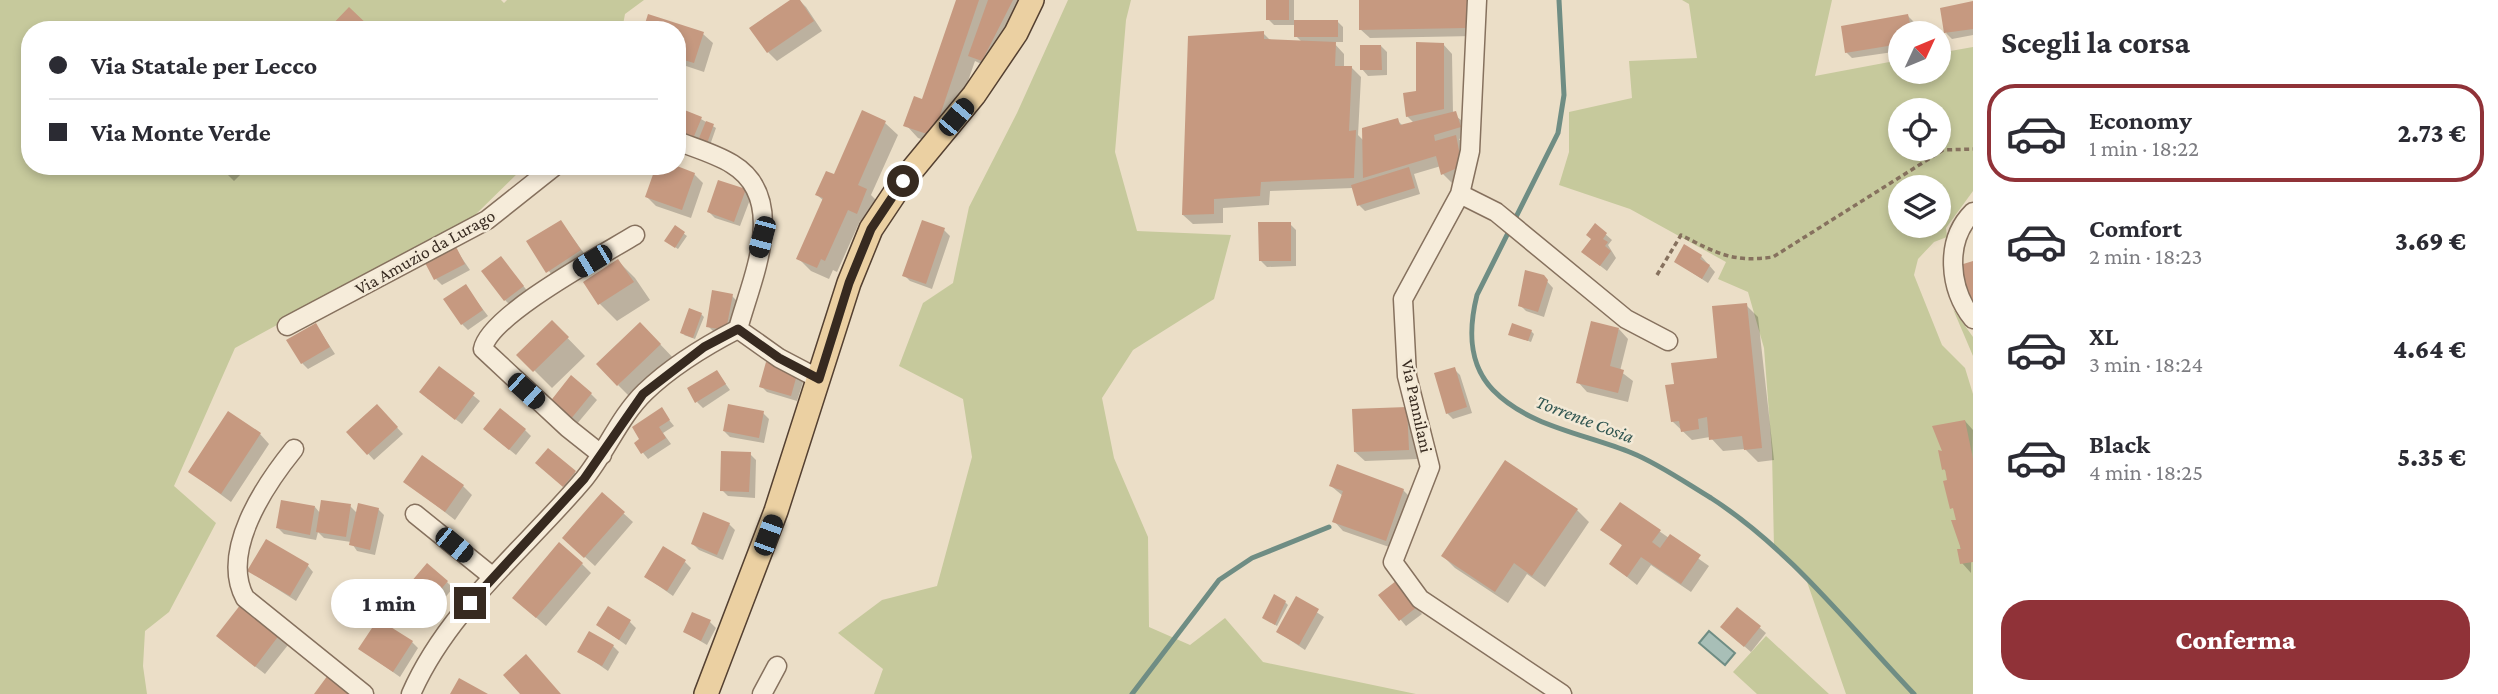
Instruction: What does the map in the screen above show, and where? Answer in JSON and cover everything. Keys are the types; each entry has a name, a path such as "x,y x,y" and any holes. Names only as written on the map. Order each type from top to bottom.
{"main road":[{"path":"706,694 776,511 849,283 871,229 903,181 974,95 1016,33 1032,0"}],"street":[{"name":"Via Pannilani","path":"1477,0 1470,150 1461,194 1403,299 1407,376 1430,467 1393,562 1420,599 1562,694"},
{"path":"411,694 418,678 454,625 492,577 528,543 603,455 643,394 704,347 738,329 764,228 760,198 750,181 732,164 686,145"},
{"name":"Via Amuzio da Lurago","path":"287,326 487,220 544,175"},
{"path":"1461,194 1496,212 1614,311 1668,341"},
{"path":"1973,212 1955,242 1952,273 1961,301 1973,319"},
{"path":"603,455 568,428 483,349 492,332 538,293 635,235"},
{"path":"738,329 779,358 819,379"},
{"path":"294,449 276,471 238,544 236,581 245,598 364,694"},
{"path":"415,514 492,577"},
{"path":"762,694 777,666"}],"path":[{"path":"1657,275 1681,235 1726,258 1752,260 1773,257 1943,150 1973,149"}],"green space":[{"path":"0,0 501,0 504,3 507,0 644,0 625,14 624,21 21,21 21,175 516,175 471,219 235,348 174,486 216,523 169,612 145,631 143,666 147,694 0,694"},
{"path":"1068,0 1131,0 1126,20 1115,152 1137,231 1231,235 1214,299 1133,350 1102,398 1114,458 1148,537 1149,627 1190,645 1225,618 1263,662 1416,694 874,694 883,669 838,633 882,600 937,586 972,457 963,399 899,366 923,303 953,283 969,207 1017,113"},
{"path":"1682,0 1832,0 1815,76 1888,62 1888,84 1951,84 1951,51 1973,47 1973,191 1951,221 1951,175 1888,175 1888,238 1944,238 1934,242 1918,259 1914,275 1942,345 1965,368 1973,394 1973,694 1846,694 1806,579 1774,548 1772,452 1764,348 1748,292 1718,279 1726,262 1630,209 1559,185 1569,152 1569,112 1632,98 1629,61 1697,58 1689,4"},
{"path":"1953,309 1973,337 1973,356"},
{"path":"1766,636 1829,694 1757,694 1733,672"}],"water":[{"path":"1709,631 1735,653 1725,665 1699,643"}],"building":[{"path":"790,0 800,0 814,21 767,53 749,28"},
{"path":"956,0 979,0 933,136 903,126 914,96 922,99"},
{"path":"988,0 1013,0 982,61 968,56"},
{"path":"1266,0 1289,0 1289,20 1266,20"},
{"path":"1359,0 1468,0 1466,28 1359,30"},
{"path":"1973,1 1973,29 1951,32 1951,21 1942,21 1940,8"},
{"path":"349,7 364,21 336,21"},
{"path":"648,14 670,21 646,21"},
{"path":"1908,14 1909,21 1888,21 1888,46 1845,53 1841,26"},
{"path":"1294,20 1338,20 1338,37 1294,37"},
{"path":"686,26 704,32 694,63 686,61"},
{"path":"1264,31 1264,39 1336,42 1335,66 1352,66 1349,131 1356,130 1354,178 1261,182 1260,196 1214,199 1214,214 1182,215 1188,36"},
{"path":"1416,42 1444,43 1444,109 1406,117 1403,93 1416,91"},
{"path":"1360,45 1381,45 1382,70 1360,70"},
{"path":"862,110 886,121 858,185 867,189 857,214 848,210 825,261 821,259 817,268 796,259 823,198 815,195 826,171 834,174"},
{"path":"686,111 702,117 692,141 686,139"},
{"path":"1456,111 1461,127 1434,135 1435,141 1456,135 1462,166 1441,175 1436,156 1363,178 1362,128 1398,118 1400,125"},
{"path":"706,121 714,124 706,146 697,143"},
{"path":"1409,167 1415,188 1357,206 1351,185"},
{"path":"686,170 695,173 682,210 645,197 653,175 686,175"},
{"path":"718,180 746,189 734,222 707,212"},
{"path":"561,220 581,250 546,273 526,241"},
{"path":"922,220 945,228 926,284 902,276"},
{"path":"1258,222 1291,222 1291,261 1259,261"},
{"path":"1595,223 1607,233 1603,239 1608,242 1605,246 1611,251 1600,266 1581,252 1591,239 1586,235"},
{"path":"675,225 685,232 675,248 664,241"},
{"path":"454,243 465,264 434,280 423,259"},
{"path":"1684,244 1702,255 1700,259 1710,265 1702,279 1674,262"},
{"path":"501,256 524,286 504,301 481,271"},
{"path":"618,259 634,282 598,305 583,282"},
{"path":"1973,261 1973,305 1972,305 1960,265"},
{"path":"1525,270 1544,275 1548,280 1538,312 1518,306"},
{"path":"466,284 483,310 461,325 443,299"},
{"path":"712,290 733,294 726,330 706,327"},
{"path":"1747,303 1762,448 1744,450 1742,436 1709,440 1707,417 1698,419 1699,429 1681,432 1679,421 1671,422 1665,385 1674,384 1671,363 1717,358 1712,306"},
{"path":"689,308 702,313 693,338 680,333"},
{"path":"552,320 569,337 533,372 516,355"},
{"path":"1591,321 1619,328 1610,366 1624,370 1618,393 1576,383"},
{"path":"640,322 661,344 617,386 596,364"},
{"path":"316,323 330,347 301,364 286,340"},
{"path":"1512,323 1532,330 1528,341 1508,335"},
{"path":"766,362 798,371 791,396 759,387"},
{"path":"439,366 475,393 455,420 419,392"},
{"path":"1455,367 1467,407 1446,414 1434,373"},
{"path":"717,370 726,384 695,403 687,388"},
{"path":"571,375 592,393 570,420 549,403"},
{"path":"377,404 398,427 367,455 346,432"},
{"path":"728,404 764,411 759,438 723,431"},
{"path":"662,407 670,420 659,427 666,438 641,454 634,443 639,439 632,427"},
{"path":"1407,407 1409,450 1354,452 1352,409"},
{"path":"500,408 526,429 509,450 483,429"},
{"path":"228,411 261,433 221,494 188,472"},
{"path":"1965,420 1973,459 1973,562 1960,564 1957,549 1961,549 1951,520 1956,520 1953,508 1950,509 1943,481 1947,480 1945,469 1942,470 1938,450 1942,451 1932,426"},
{"path":"548,448 576,471 563,487 535,463"},
{"path":"721,451 751,452 749,492 720,491"},
{"path":"422,455 464,485 445,512 403,482"},
{"path":"1505,460 1578,509 1532,576 1514,563 1495,592 1441,556"},
{"path":"1337,464 1404,489 1386,541 1332,522 1343,491 1329,486"},
{"path":"602,492 625,512 584,558 562,538"},
{"path":"281,500 315,506 310,535 276,528"},
{"path":"321,500 351,504 346,537 316,532"},
{"path":"1620,502 1661,530 1652,542 1660,548 1670,534 1701,555 1681,584 1641,557 1627,577 1609,564 1622,545 1600,530"},
{"path":"358,503 379,508 370,550 349,545"},
{"path":"703,512 730,523 717,555 691,544"},
{"path":"266,539 309,564 290,596 247,571"},
{"path":"559,542 583,563 536,618 512,598"},
{"path":"663,546 686,560 667,591 644,577"},
{"path":"427,563 448,581 426,607 405,589"},
{"path":"1396,581 1417,607 1399,621 1378,595"},
{"path":"1274,594 1286,601 1275,625 1262,618"},
{"path":"1296,596 1319,609 1299,645 1276,632"},
{"path":"241,604 280,634 255,667 216,636"},
{"path":"608,606 631,620 619,640 596,625"},
{"path":"1737,607 1761,626 1744,647 1720,627"},
{"path":"692,612 711,620 701,641 683,632"},
{"path":"378,619 413,641 393,672 358,649"},
{"path":"589,631 614,645 602,666 577,652"},
{"path":"526,654 561,694 520,694 503,675"},
{"path":"328,675 352,694 314,694"},
{"path":"459,678 488,694 450,694"}],"waterway":[{"name":"Torrente Cosia","path":"1559,0 1564,95 1558,133 1477,295 1472,320 1472,344 1478,368 1493,390 1523,413 1642,457 1739,518 1793,564 1914,694"},
{"path":"1132,694 1219,580 1252,558 1329,527"}],"route":[{"path":"470,603 584,479 643,394 664,375 704,347 738,329 779,358 819,379 849,283 871,229 903,181"}]}
